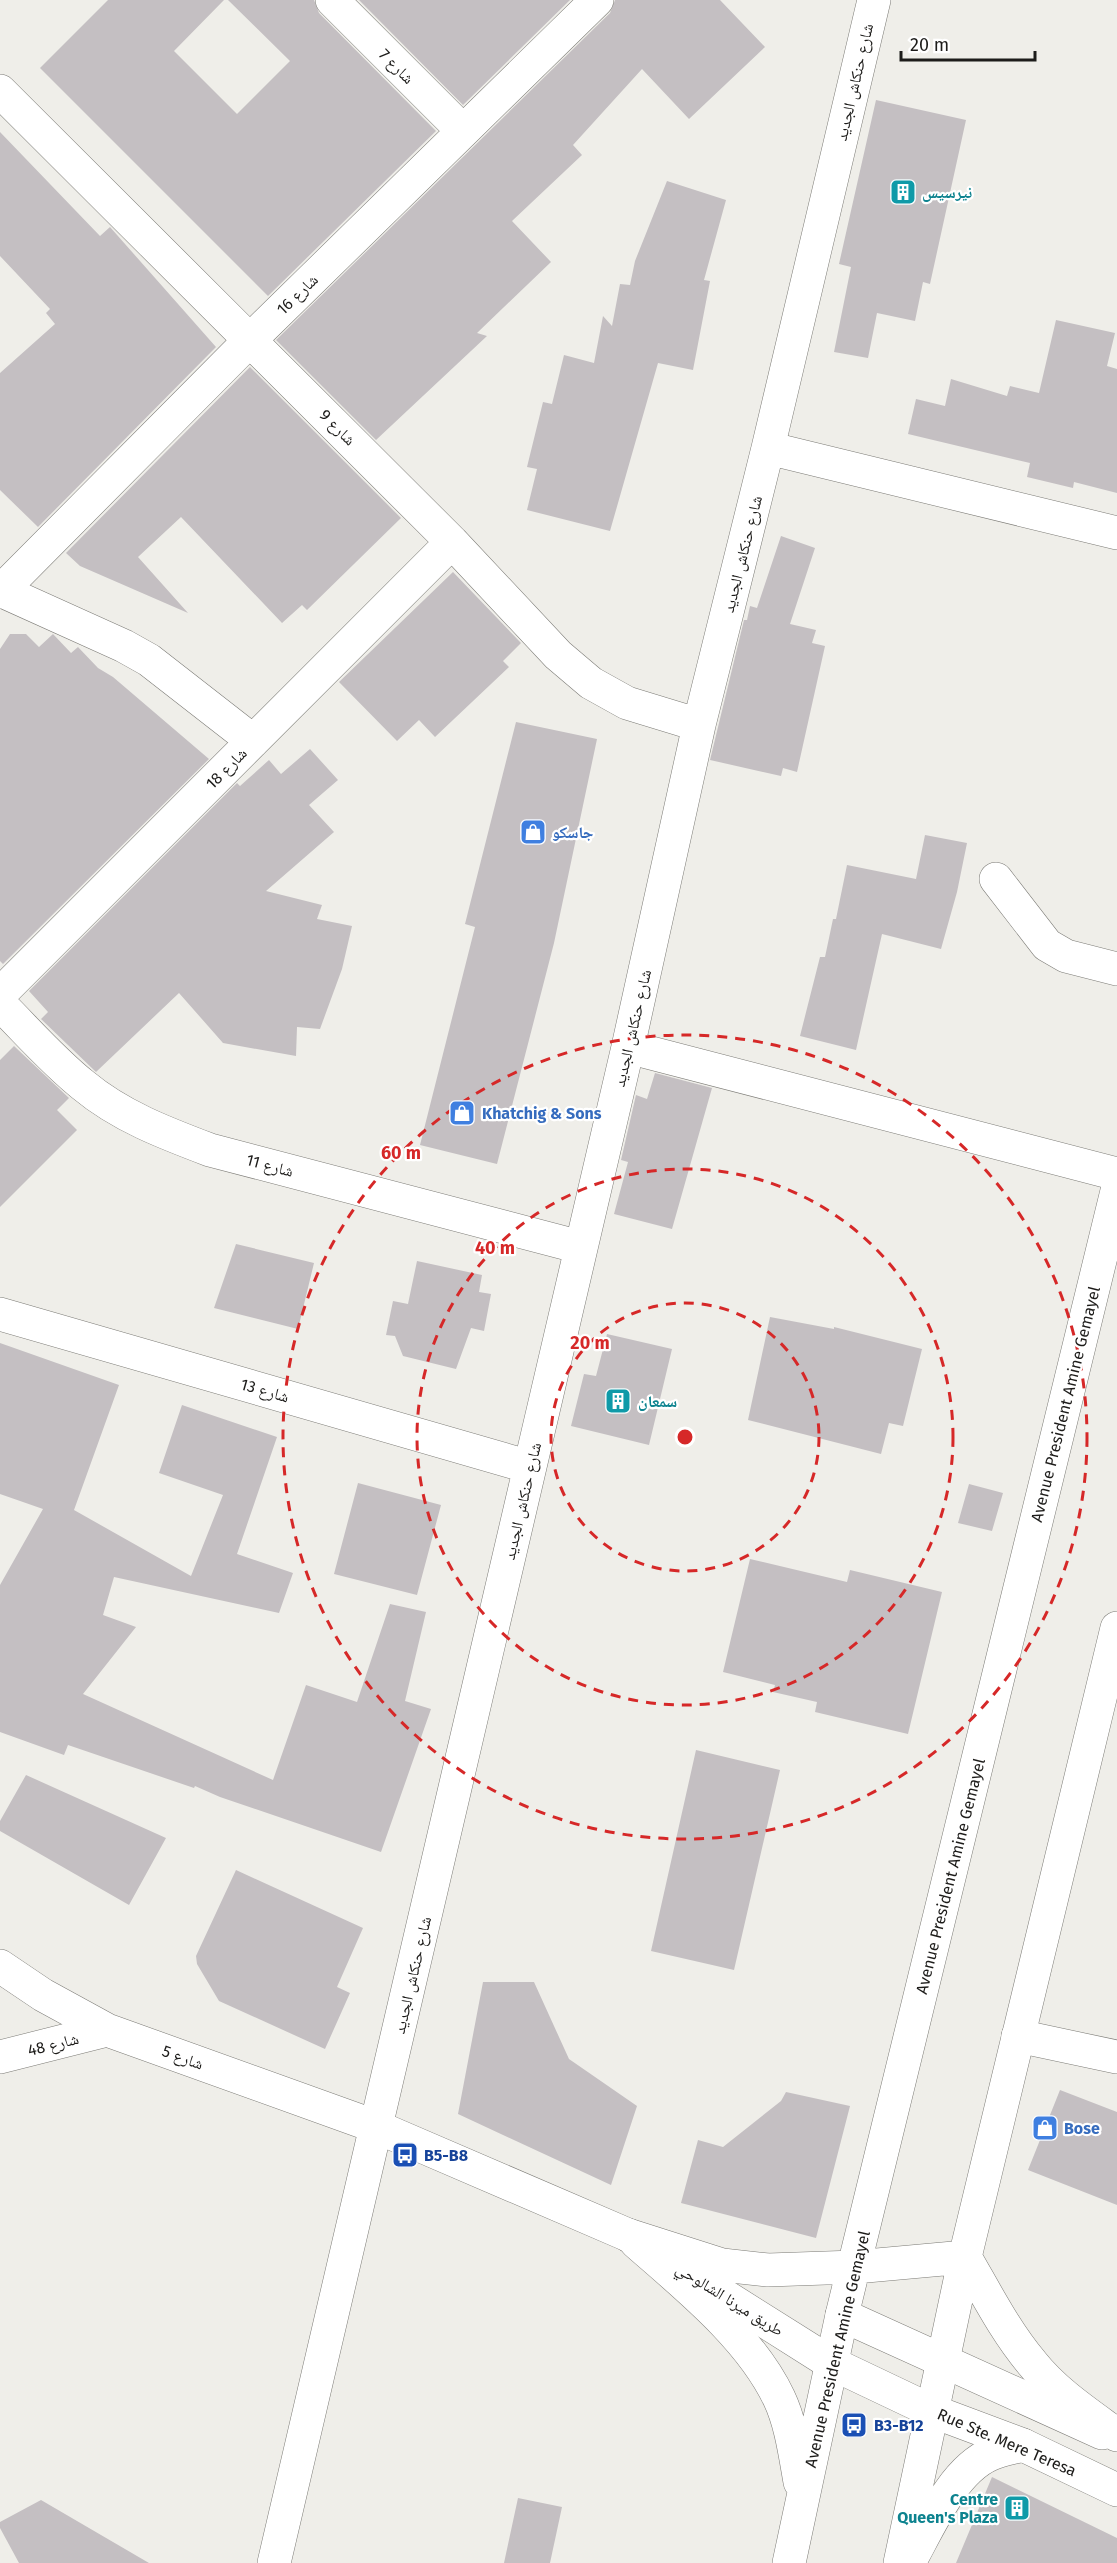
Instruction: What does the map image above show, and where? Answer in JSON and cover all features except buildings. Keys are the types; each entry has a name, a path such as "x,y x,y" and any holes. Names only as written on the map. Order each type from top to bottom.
{"main road":[{"name":"شارع 7","path":"332,0 463,131"},
{"name":"شارع 16","path":"0,591 250,340 597,0"},
{"name":"شارع حنكاش الجديد","path":"274,2563 628,1047 699,724 768,448 874,0"},
{"name":"شارع 9","path":"0,91 452,542 558,655 591,683 627,703 699,724"},
{"path":"768,448 1117,533"},
{"name":"شارع 18","path":"0,994 452,542"},
{"path":"0,591 124,646 149,660 253,741"},
{"path":"996,879 1047,945 1066,956 1117,969"},
{"name":"شارع 11","path":"0,1004 83,1086 134,1119 169,1135 210,1150 580,1247"},
{"path":"628,1047 1117,1174"},
{"name":"Avenue President Amine Gemayel","path":"789,2563 842,2315 1117,1191"},
{"name":"شارع 13","path":"0,1314 530,1467"},
{"path":"900,2563 965,2257 1117,1628"},
{"name":"شارع 5","path":"3,1977 107,2030 377,2127 628,2235"},
{"name":"شارع 48","path":"0,2057 107,2030"},
{"path":"1018,2036 1117,2057"},
{"path":"628,2235 722,2265 768,2270 855,2267 965,2257"},
{"path":"628,2235 678,2279 744,2345 771,2383 780,2400 792,2439 803,2499"},
{"name":"طريق ميرنا الشالوحي","path":"628,2235 831,2363"},
{"path":"965,2257 1006,2328 1032,2364 1065,2397 1117,2435"},
{"path":"842,2315 1117,2440"},
{"name":"Rue Ste. Mere Teresa","path":"831,2363 932,2410 1023,2445 1117,2490"},
{"path":"909,2563 941,2505 961,2476 989,2454 1023,2445"}],"place":[{"name":"نيرسيس","path":"903,192"},
{"name":"جاسكو","path":"533,832"},
{"name":"Khatchig & Sons","path":"462,1113"},
{"name":"سمعان","path":"618,1401"},
{"name":"Bose","path":"1045,2128"},
{"name":"B5-B8","path":"405,2155"},
{"name":"B3-B12","path":"854,2425"},
{"name":"Centre Queen's Plaza","path":"1017,2508"}]}
